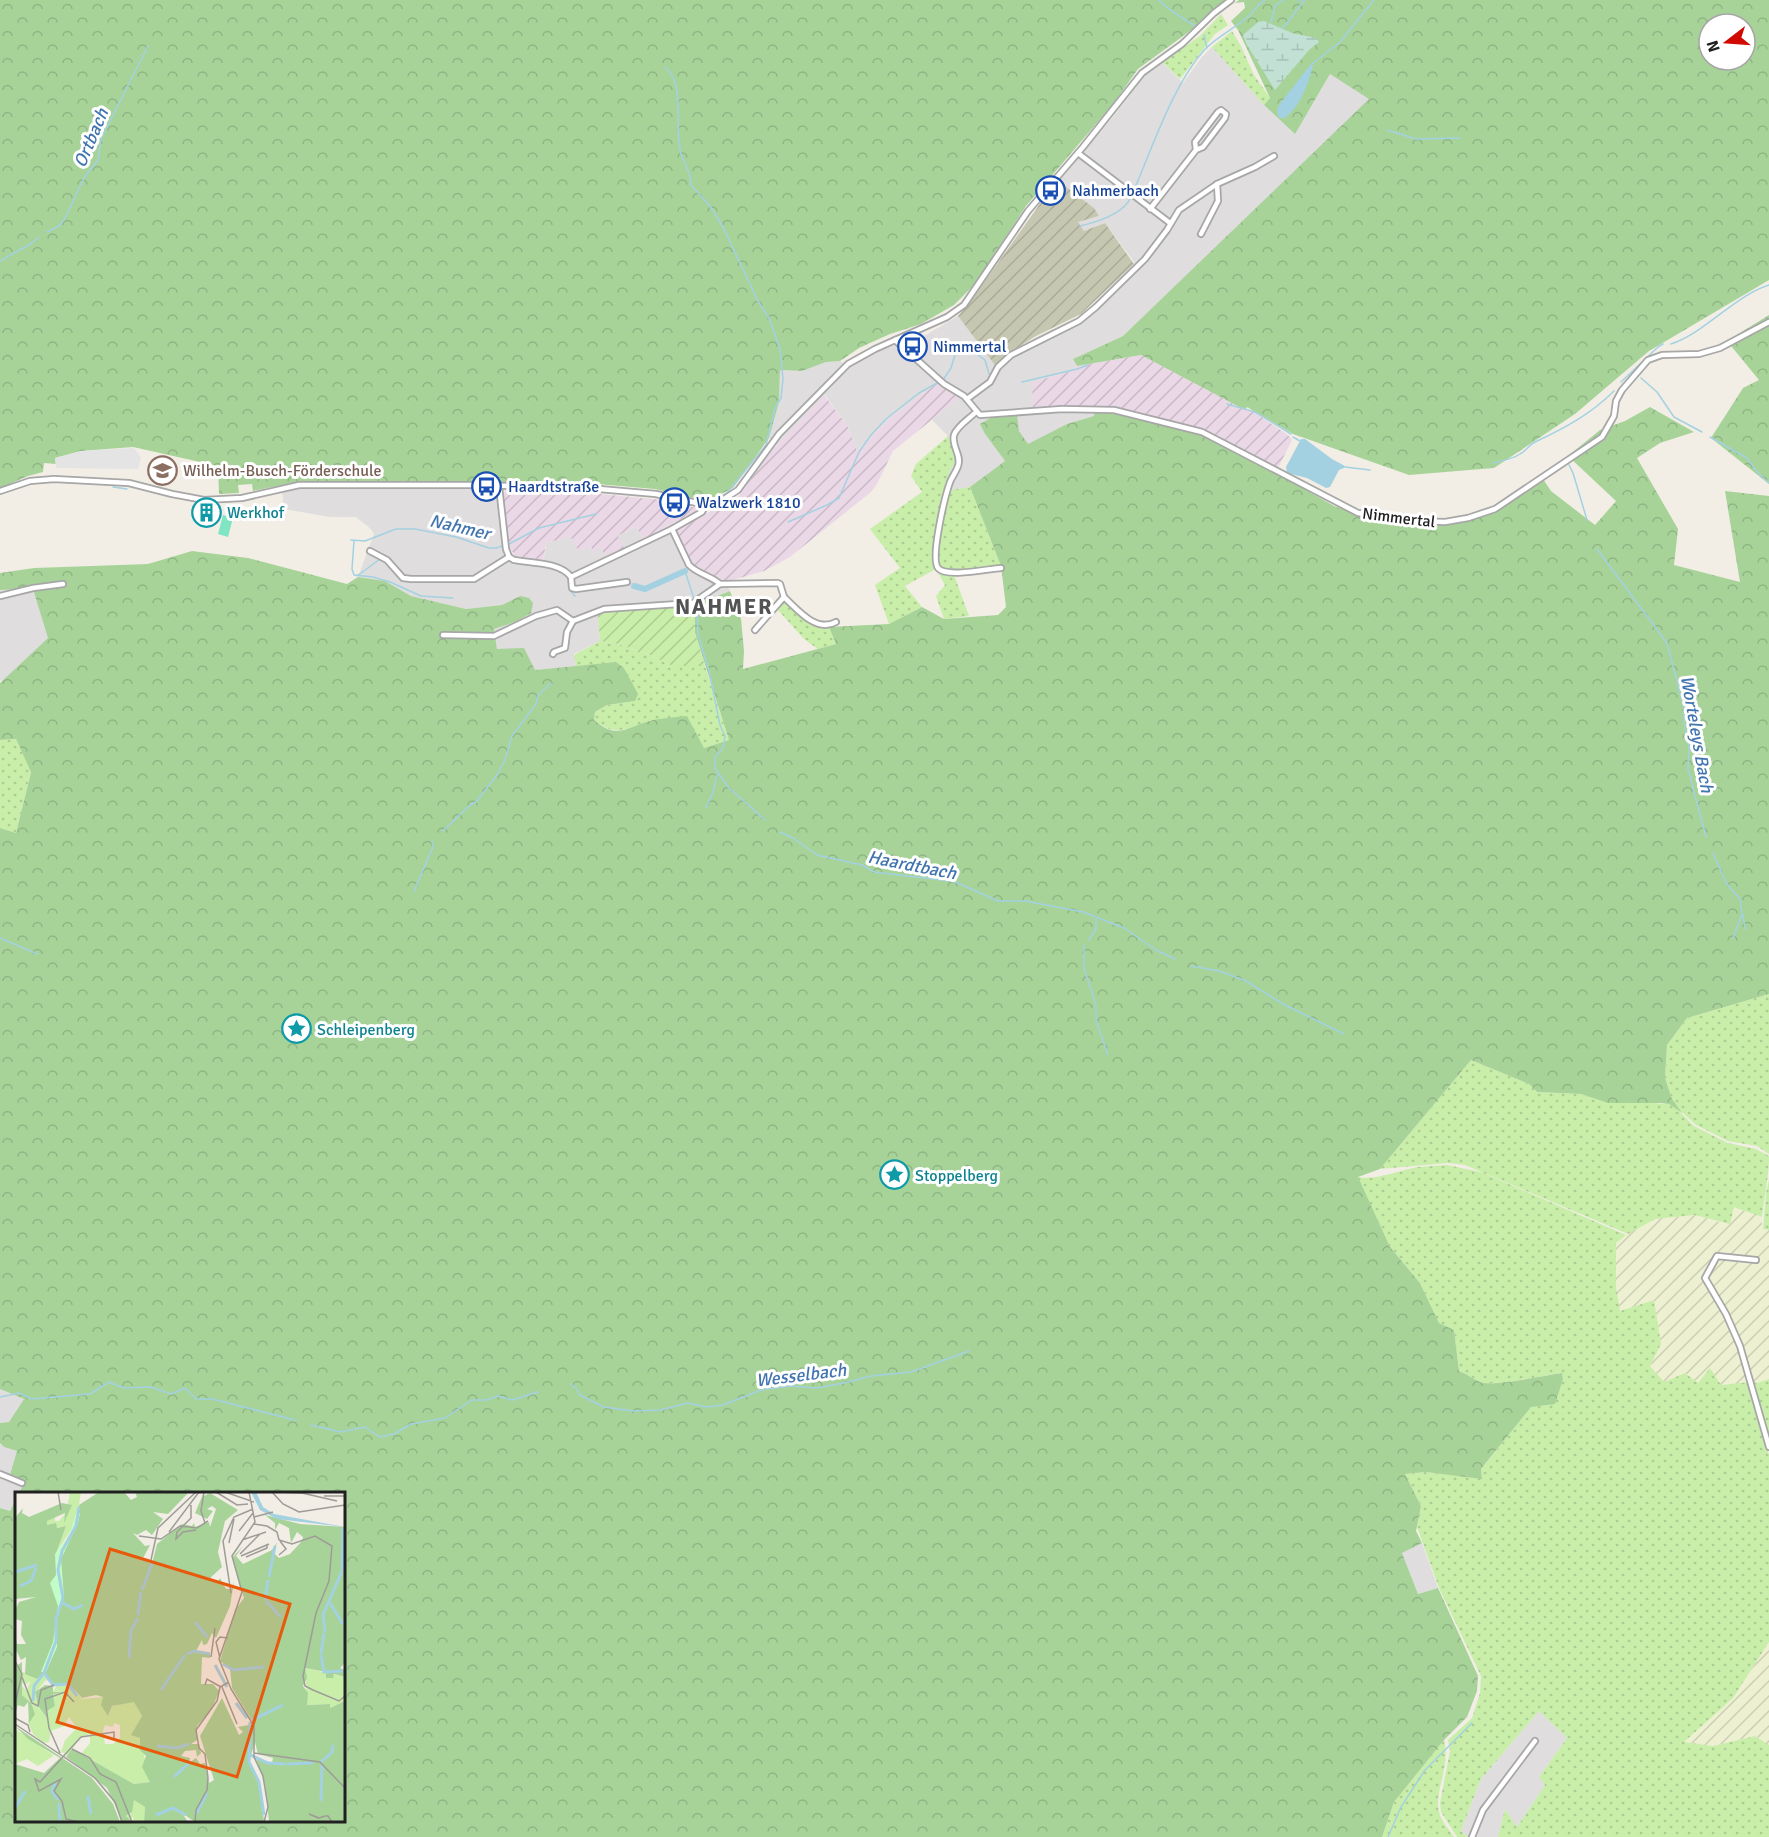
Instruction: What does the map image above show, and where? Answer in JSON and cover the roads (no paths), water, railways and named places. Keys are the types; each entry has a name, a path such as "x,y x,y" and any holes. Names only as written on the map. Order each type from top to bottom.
{"street":[{"path":"0,491 30,481 54,479 129,483 172,495 204,500 242,498 299,485 599,489 656,495 706,505 721,501 738,490 779,434 848,364 875,349 947,317 964,305 1028,211 1142,73 1182,44 1231,0"},
{"path":"1150,209 1196,150 1203,147 1225,118 1224,111 1218,112 1195,142 1196,150"},
{"path":"1078,153 1170,224"},
{"path":"967,399 990,382 998,367 1011,355 1073,324 1096,307 1145,259 1179,210 1217,184 1274,156"},
{"path":"1201,234 1218,201 1217,184"},
{"name":"Nimmertal","path":"976,412 983,415 1062,409 1114,410 1202,432 1358,513 1413,521 1445,522 1468,518 1496,509 1602,437 1614,416 1616,401 1622,390 1648,360 1662,355 1699,354 1720,348 1769,322"},
{"path":"895,340 944,384 967,399 976,412 961,425 954,435 953,440 960,459 958,468 950,481 935,563 938,569 948,573 1001,568"},
{"path":"499,486 505,546 509,557 564,570 571,578 572,588 576,589 627,582"},
{"path":"571,578 672,529 702,512 706,505"},
{"path":"672,529 688,565 714,578 720,584"},
{"path":"370,551 387,560 404,578 411,579 474,579 509,557"},
{"path":"553,654 565,648 567,632 573,621 604,609 693,603 720,584 778,583 782,587 784,597 796,610 817,624 829,626 836,622"},
{"path":"0,596 63,584"},
{"path":"755,630 784,597"},
{"path":"443,635 494,636 528,619 557,610 573,621"},
{"path":"1756,1260 1717,1256 1705,1278 1726,1314 1740,1346 1769,1447"},
{"path":"0,1474 22,1483"},
{"path":"1472,1837 1483,1810 1534,1741"}],"water":[{"path":"1311,64 1313,65 1309,79 1299,101 1285,118 1279,118 1277,110 1279,105"},
{"path":"1301,439 1305,439 1345,466 1339,470 1330,487 1326,488 1307,478 1287,473 1286,467"}],"waterway":[{"path":"1159,0 1195,26"},
{"name":"Nahmerbach","path":"1133,192 1173,99 1193,64 1210,44 1249,16 1265,0"},
{"path":"1271,22 1275,6 1283,0"},
{"path":"1282,28 1305,0"},
{"path":"1312,64 1340,42 1374,0"},
{"path":"1204,35 1207,48"},
{"name":"Ortbach","path":"47,232 59,226 64,220 84,178 98,160 101,139 148,46"},
{"path":"665,67 672,75 676,85 679,144 691,185 710,206 723,227 758,301 769,318 780,349 783,379 781,398 775,408 766,445 727,493 716,500"},
{"path":"1387,130 1416,139 1460,138"},
{"name":"Nahmerbach","path":"1080,226 1102,220 1116,213 1131,197"},
{"name":"Ortbach","path":"0,261 39,237"},
{"path":"1671,344 1696,332 1744,297 1769,285"},
{"path":"1621,382 1663,344"},
{"path":"967,347 985,360 989,374"},
{"name":"Nahmer","path":"943,380 951,368 957,348"},
{"path":"1022,382 1088,365"},
{"path":"1641,378 1657,392 1674,417 1702,432"},
{"name":"Nahmer","path":"788,522 839,498 859,452 871,435 886,419 919,393 939,382"},
{"name":"Worteleys Bach","path":"1493,463 1517,456 1533,443 1587,414 1614,391"},
{"path":"1227,404 1255,412 1291,434"},
{"path":"1293,437 1300,441"},
{"path":"1710,437 1747,458 1769,483"},
{"name":"Worteleys Bach","path":"1569,465 1587,520"},
{"path":"1345,467 1370,470"},
{"name":"Nahmer","path":"113,487 127,489"},
{"name":"Nahmer","path":"351,540 365,541 396,529 415,529 496,548 509,544 539,528 596,514"},
{"path":"354,541 352,569 354,575 390,582 421,596 453,598"},
{"name":"Worteleys Bach","path":"1597,549 1667,643 1684,708 1684,724 1689,747 1688,769 1706,837"},
{"path":"357,576 380,559"},
{"path":"634,586 645,589 685,571"},
{"name":"Haardtbach","path":"686,574 694,599"},
{"path":"569,589 575,596"},
{"name":"Haardtbach","path":"697,605 698,634 709,671 720,725 725,736 723,748 715,757 715,768 728,787 765,820"},
{"path":"443,831 476,802 497,775 505,760 512,736 536,704 538,695 551,683"},
{"path":"706,808 717,775"},
{"name":"Haardtbach","path":"780,832 817,855 862,865 874,872 950,881 998,901 1025,901 1083,912 1124,928 1156,950 1175,959"},
{"path":"414,891 433,847 432,841"},
{"name":"Worteleys Bach","path":"1713,853 1726,883 1740,899 1742,914 1733,938"},
{"path":"1743,915 1745,929"},
{"path":"1089,940 1096,929 1096,919"},
{"path":"0,938 37,954"},
{"path":"1084,945 1084,968 1096,1005 1096,1020 1108,1055"},
{"name":"Haardtbach","path":"1191,966 1219,971 1246,981 1283,1004 1344,1034"},
{"name":"Wesselbach","path":"571,1384 580,1395 604,1407 633,1411 661,1410 688,1403 707,1407 723,1405 761,1390 790,1386 817,1388 871,1376 911,1372 969,1351"},
{"name":"Wesselbach","path":"0,1397 19,1393 32,1399 90,1394 109,1382 124,1388 151,1387 171,1394 185,1388 196,1399 212,1399 295,1420"},
{"name":"Wesselbach","path":"311,1425 341,1432 365,1427 380,1437 394,1434 411,1424 445,1418 472,1400 487,1400 498,1396 512,1400 538,1392"},
{"path":"1388,1837 1401,1807 1425,1770 1472,1723"}],"place":[{"name":"Nahmerbach","path":"1051,190"},
{"name":"Nimmertal","path":"912,346"},
{"name":"Wilhelm-Busch-Förderschule","path":"162,470"},
{"name":"Haardtstraße","path":"487,486"},
{"name":"Walzwerk 1810","path":"675,502"},
{"name":"Werkhof","path":"206,512"},
{"name":"Schleipenberg","path":"296,1029"},
{"name":"Stoppelberg","path":"894,1175"}],"district":[{"name":"NAHMER","path":"724,606"}]}
